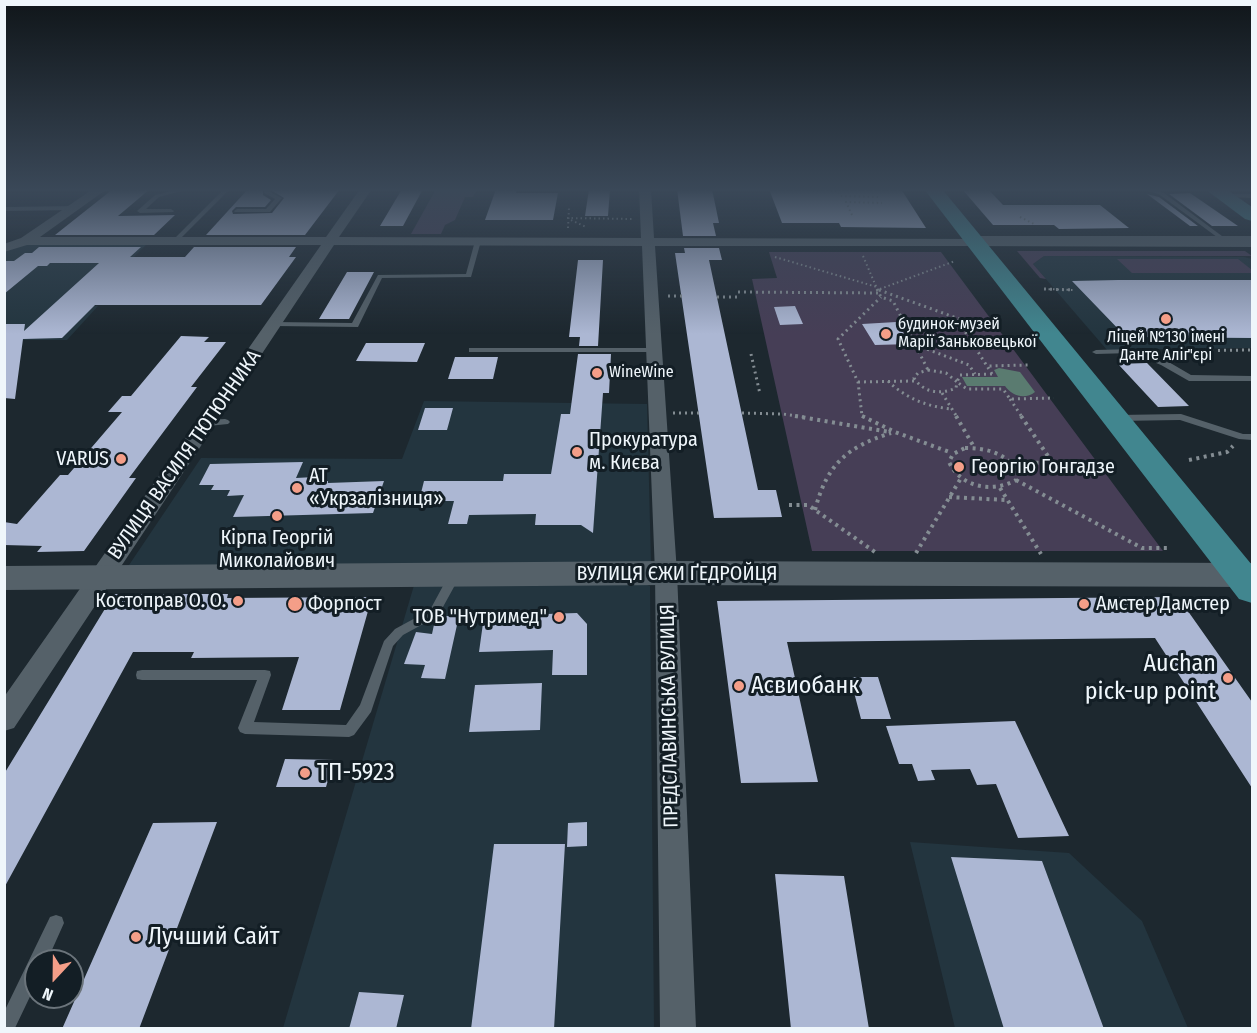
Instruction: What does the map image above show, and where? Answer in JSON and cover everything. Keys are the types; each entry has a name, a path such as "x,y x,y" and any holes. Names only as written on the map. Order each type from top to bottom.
{"main road":[{"path":"957,237 964,252 1115,418 1249,580"}],"street":[{"path":"4,248 32,237"},
{"name":"ВУЛИЦЯ ВАСИЛЯ ТЮТЮННИКА","path":"4,720 100,578 216,423 275,324 334,237"},
{"name":"ПРЕДСЛАВИНСЬКА ВУЛИЦЯ","path":"647,237 666,573 678,1029"},
{"path":"26,241 90,244 175,241 647,242 964,252 1252,242"},
{"name":"ВУЛИЦЯ ЄЖИ ҐЕДРОЙЦЯ","path":"4,578 666,573 1249,580"}],"lane":[{"path":"175,241 179,237"},
{"path":"1221,237 1227,242"},
{"path":"275,324 355,325 380,276 469,276 478,241"},
{"path":"472,350 655,350"},
{"path":"1096,352 1133,351 1164,363 1190,378 1252,379"},
{"path":"1115,418 1181,417 1247,437"},
{"path":"142,675 265,675 245,728 349,731 366,708 388,644 399,632 434,613 454,575"},
{"path":"44,949 56,923"},
{"path":"6,1029 24,991"}],"path":[{"path":"860,250 879,292"},
{"path":"952,453 895,432 862,416 858,382 838,339 879,292 964,252"},
{"path":"765,254 968,322"},
{"path":"1044,290 1074,290"},
{"path":"738,292 879,292 893,301 928,370"},
{"path":"717,297 739,297"},
{"path":"904,322 999,323"},
{"path":"858,382 915,381 928,390 942,393 952,390 957,385 960,375 992,374 959,322"},
{"path":"915,345 969,365 975,374"},
{"path":"1167,351 1252,350"},
{"path":"751,354 760,394"},
{"path":"987,366 1029,365"},
{"path":"915,381 916,375 928,370 946,373 968,389 1003,389 1052,462"},
{"path":"888,381 893,388 911,397 941,408 952,409"},
{"path":"942,393 974,447"},
{"path":"1010,399 1053,398"},
{"path":"658,413 700,413"},
{"path":"742,413 783,414 895,432"},
{"path":"815,510 819,490 831,468 847,452 869,439 895,432"},
{"path":"1189,460 1227,452 1247,437"},
{"path":"1016,480 1000,488 979,486 961,478 949,465 949,458 952,453 974,447 991,450 1012,463 1103,462"},
{"path":"1012,463 1017,474 1016,480"},
{"path":"913,559 961,478"},
{"path":"1016,480 1142,548 1169,548"},
{"path":"1000,488 1043,557"},
{"path":"949,497 1007,500"},
{"path":"789,505 808,505 883,558"}],"shaded area":[{"path":"27,244 147,244 85,305 98,306 67,340 5,340 5,251"},
{"path":"1017,251 1245,251 1252,256 1044,256 1033,264 1046,279 1040,278"},
{"path":"769,252 941,252 1163,551 812,551 752,279 777,278"},
{"name":"Ліцей №130 імені Данте Аліґ'єрі","path":"1044,256 1244,257 1252,259 1252,348 1107,350 1033,264"},
{"path":"1117,259 1238,259 1252,270 1252,273 1132,273"},
{"path":"999,368 1020,372 1035,392 1023,396 1015,394 1005,386 967,386 962,377 998,377 994,370"},
{"path":"424,401 647,404 651,563 127,568 201,458 402,459"},
{"path":"415,582 638,582 650,586 654,1028 283,1028"},
{"path":"910,842 1069,853 1142,921 1188,1028 955,1028"}],"building":[{"path":"39,247 141,247 130,257 185,257 194,247 296,247 289,257 296,257 261,305 95,305 62,338 23,339 15,399 4,398 4,324 25,324 24,331 99,263 50,263 47,266 38,266 4,294 4,261 14,261 25,253 32,253"},
{"path":"684,248 719,248 722,260 709,260 758,490 776,490 782,517 714,518 675,253 685,253"},
{"path":"578,260 603,260 598,346 579,346 580,337 569,337"},
{"path":"347,272 374,272 349,319 319,319"},
{"path":"1252,280 1252,338 1126,337 1072,281"},
{"path":"795,306 803,324 780,325 774,307"},
{"name":"будинок-музей Марії Заньковецької","path":"896,322 911,344 875,345 862,324"},
{"path":"181,336 209,337 204,342 226,342 191,387 197,387 129,478 136,478 84,551 37,552 42,546 4,545 4,522 17,524 60,475 68,475 122,412 108,412 122,396 131,396"},
{"path":"366,343 425,343 417,362 356,361"},
{"path":"578,354 611,354 609,393 603,393 593,533 581,525 535,525 536,514 469,515 467,524 448,524 454,501 419,501 424,481 503,481 504,474 551,474 561,414 570,414"},
{"path":"455,357 498,357 493,379 448,379"},
{"path":"1147,363 1189,406 1158,407 1118,364"},
{"path":"425,408 453,408 447,430 418,430"},
{"name":"АТ «Укрзалізниця»","path":"303,462 296,478 314,477 312,482 328,481 328,483 384,481 373,513 233,517 244,495 227,496 230,490 211,490 214,485 199,485 210,464"},
{"path":"114,594 228,594 227,598 372,597 340,710 282,710 299,657 191,658 194,652 133,652 4,888 4,774"},
{"path":"1178,597 1252,702 1252,788 1155,638 787,642 818,782 741,783 717,601"},
{"path":"577,613 587,624 587,675 552,675 553,650 479,652 484,616"},
{"path":"441,616 459,616 445,679 421,678 425,665 404,664 416,632 432,634 435,620"},
{"path":"850,677 878,677 891,719 861,719"},
{"path":"542,683 540,730 469,732 475,685"},
{"path":"1015,721 1069,836 1018,838 996,784 977,785 970,769 931,770 935,780 918,781 912,764 899,764 886,726"},
{"name":"ТП-5923","path":"285,759 334,760 326,787 276,787"},
{"path":"217,822 139,1029 62,1029 71,1009 84,1009 84,979 153,823"},
{"path":"587,822 587,846 567,847 568,823"},
{"path":"494,844 565,844 554,1029 471,1029"},
{"path":"951,857 1042,861 1104,1029 1004,1029"},
{"path":"775,874 844,876 869,1029 791,1029"},
{"path":"359,992 404,995 396,1029 349,1029"}],"place":[{"name":"Ліцей №130 імені Данте Аліґ'єрі","path":"1166,319"},
{"name":"будинок-музей Марії Заньковецької","path":"886,334"},
{"name":"WineWine","path":"597,373"},
{"name":"Прокуратура м. Києва","path":"577,452"},
{"name":"VARUS","path":"121,459"},
{"name":"Георгію Гонгадзе","path":"959,467"},
{"name":"АТ «Укрзалізниця»","path":"297,488"},
{"name":"Кірпа Георгій Миколайович","path":"277,516"},
{"name":"Костоправ О. О.","path":"238,601"},
{"name":"Форпост","path":"295,604"},
{"name":"Амстер Дамстер","path":"1084,604"},
{"name":"ТОВ \"Нутримед\"","path":"559,617"},
{"name":"Auchan pick-up point","path":"1228,678"},
{"name":"Асвиобанк","path":"739,686"},
{"name":"ТП-5923","path":"305,773"},
{"name":"Лучший Сайт","path":"136,937"}]}
